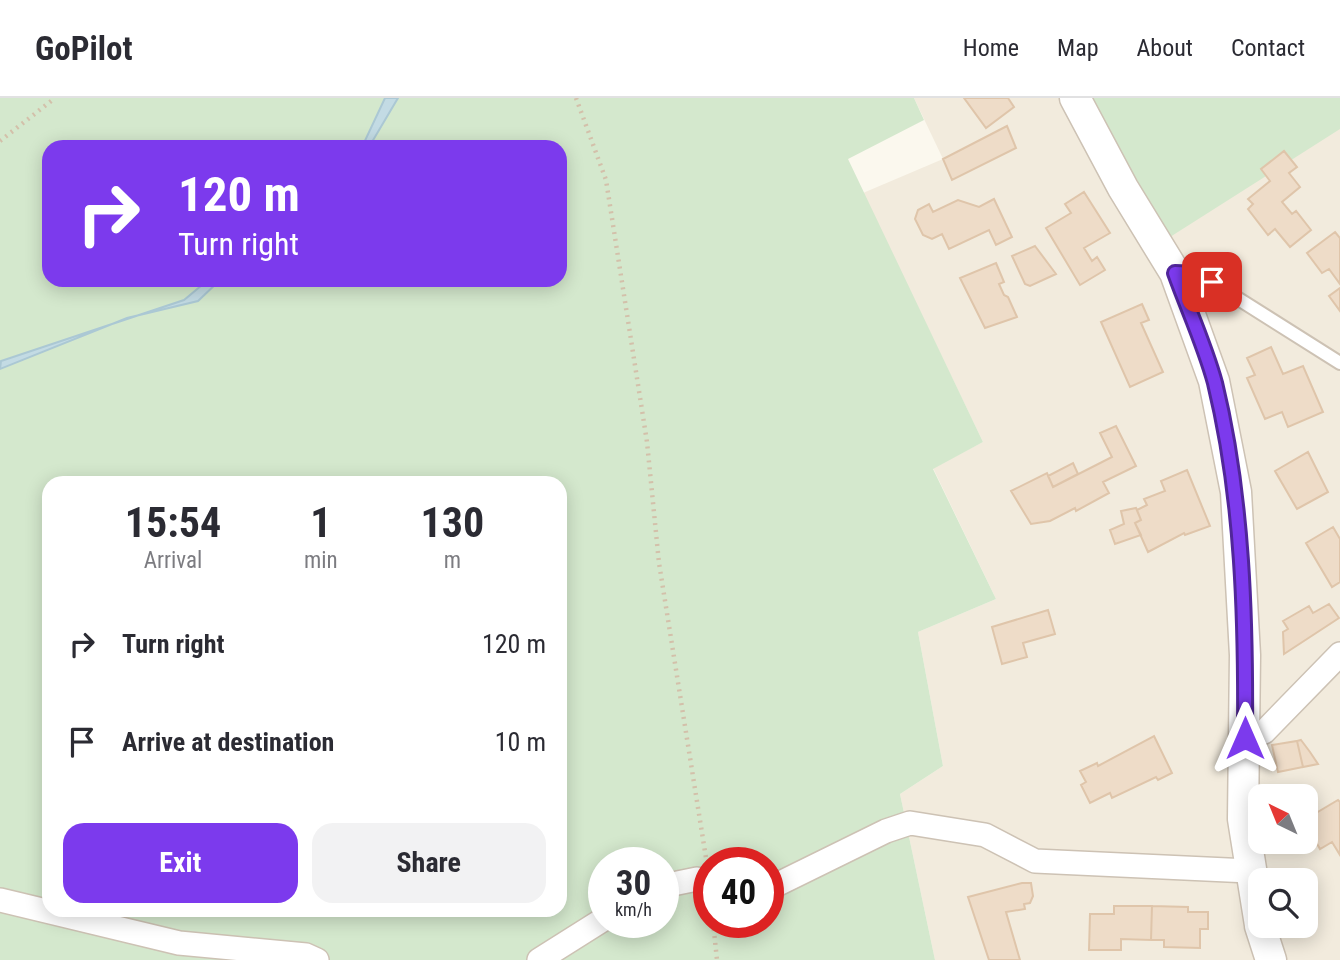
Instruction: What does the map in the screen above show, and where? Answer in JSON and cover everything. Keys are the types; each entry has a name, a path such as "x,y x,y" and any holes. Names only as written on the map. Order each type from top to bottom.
{"street":[{"path":"1074,98 1123,188 1175,273 1214,382 1236,492 1245,655 1243,819 1249,868"},
{"path":"1245,738 1264,732 1340,654"},
{"path":"784,883 886,831 909,823 985,835 1035,861 1248,871"},
{"path":"0,900 42,910"},
{"path":"71,917 179,943 306,955 317,960"},
{"path":"539,960 588,929"},
{"path":"1264,938 1271,960"}],"lane":[{"path":"1175,273 1199,274 1340,363"}],"path":[{"path":"0,141 55,98"},
{"path":"576,98 606,180 647,442 661,577 704,847"},
{"path":"715,938 717,960"}],"shaded area":[{"path":"914,98 1340,98 1340,960 935,960 900,794 943,766 918,632 996,599 933,468 983,442 863,193 943,159"}],"green space":[{"path":"0,98 914,98 924,120 848,159 983,442 933,469 996,599 918,632 943,766 900,794 935,960 0,960"},
{"path":"1079,98 1340,98 1340,129 1159,244"}],"water":[{"path":"385,98 398,98 373,140 365,140"},
{"path":"200,287 213,287 198,301 138,315 184,300"},
{"path":"112,324 0,369 1,361"}],"building":[{"path":"964,98 1008,98 1014,107 986,128"},
{"path":"1007,126 1016,148 952,180 943,159"},
{"path":"1284,151 1297,167 1289,173 1300,187 1282,202 1292,214 1296,211 1311,230 1290,247 1275,229 1268,235 1248,209 1253,204 1248,199 1270,181 1261,169"},
{"path":"1084,192 1110,233 1084,248 1092,261 1097,257 1105,270 1080,285 1046,228 1071,213 1065,204"},
{"path":"994,199 1012,237 996,245 989,230 949,249 942,234 932,239 923,235 915,219 918,210 929,204 933,212 958,200 979,207"},
{"path":"1335,232 1340,238 1340,284 1329,269 1322,273 1307,253"},
{"path":"1035,246 1056,274 1030,286 1025,284 1012,256"},
{"path":"996,263 1004,282 999,284 1017,317 985,328 960,278"},
{"path":"1340,288 1340,311 1329,296"},
{"path":"1142,304 1149,320 1141,323 1163,372 1130,387 1101,322"},
{"path":"1271,347 1283,374 1303,366 1323,412 1288,427 1282,412 1265,419 1247,378 1255,375 1247,358"},
{"path":"1116,426 1136,466 1103,482 1109,493 1076,511 1075,508 1050,521 1031,524 1011,491 1047,473 1053,487 1112,457 1100,433"},
{"path":"1308,452 1328,492 1297,509 1275,471"},
{"path":"1073,463 1078,474 1053,487 1048,476"},
{"path":"1187,470 1210,526 1185,535 1184,533 1148,552 1135,523 1141,520 1137,510 1147,505 1144,499 1165,491 1161,481"},
{"path":"1136,508 1141,520 1135,523 1141,535 1115,544 1110,530 1124,524 1121,511"},
{"path":"1333,527 1340,539 1340,582 1332,587 1306,543"},
{"path":"1329,604 1339,618 1284,654 1283,632 1288,629 1283,621 1309,606 1313,613"},
{"path":"1048,610 1055,634 1023,643 1027,657 1002,664 992,627"},
{"path":"1154,736 1172,773 1158,780 1156,777 1112,798 1110,793 1090,803 1081,785 1086,782 1080,771 1097,763 1098,766"},
{"path":"1301,740 1318,764 1303,767 1297,741"},
{"path":"1297,741 1303,767 1278,772 1272,745"},
{"path":"1338,800 1340,802 1340,855 1332,842 1320,849 1318,845 1318,812"},
{"path":"1031,883 1033,896 1030,903 1024,904 1025,909 1006,912 1020,960 989,960 968,897"},
{"path":"1114,906 1152,906 1151,940 1121,939 1121,950 1089,950 1090,914 1114,914"},
{"path":"1152,906 1188,907 1188,912 1208,912 1208,929 1200,929 1200,948 1164,947 1164,940 1151,940"}],"route":[{"path":"1212,282 1199,274 1175,273 1214,382 1236,492 1245,655 1245,738"}]}
